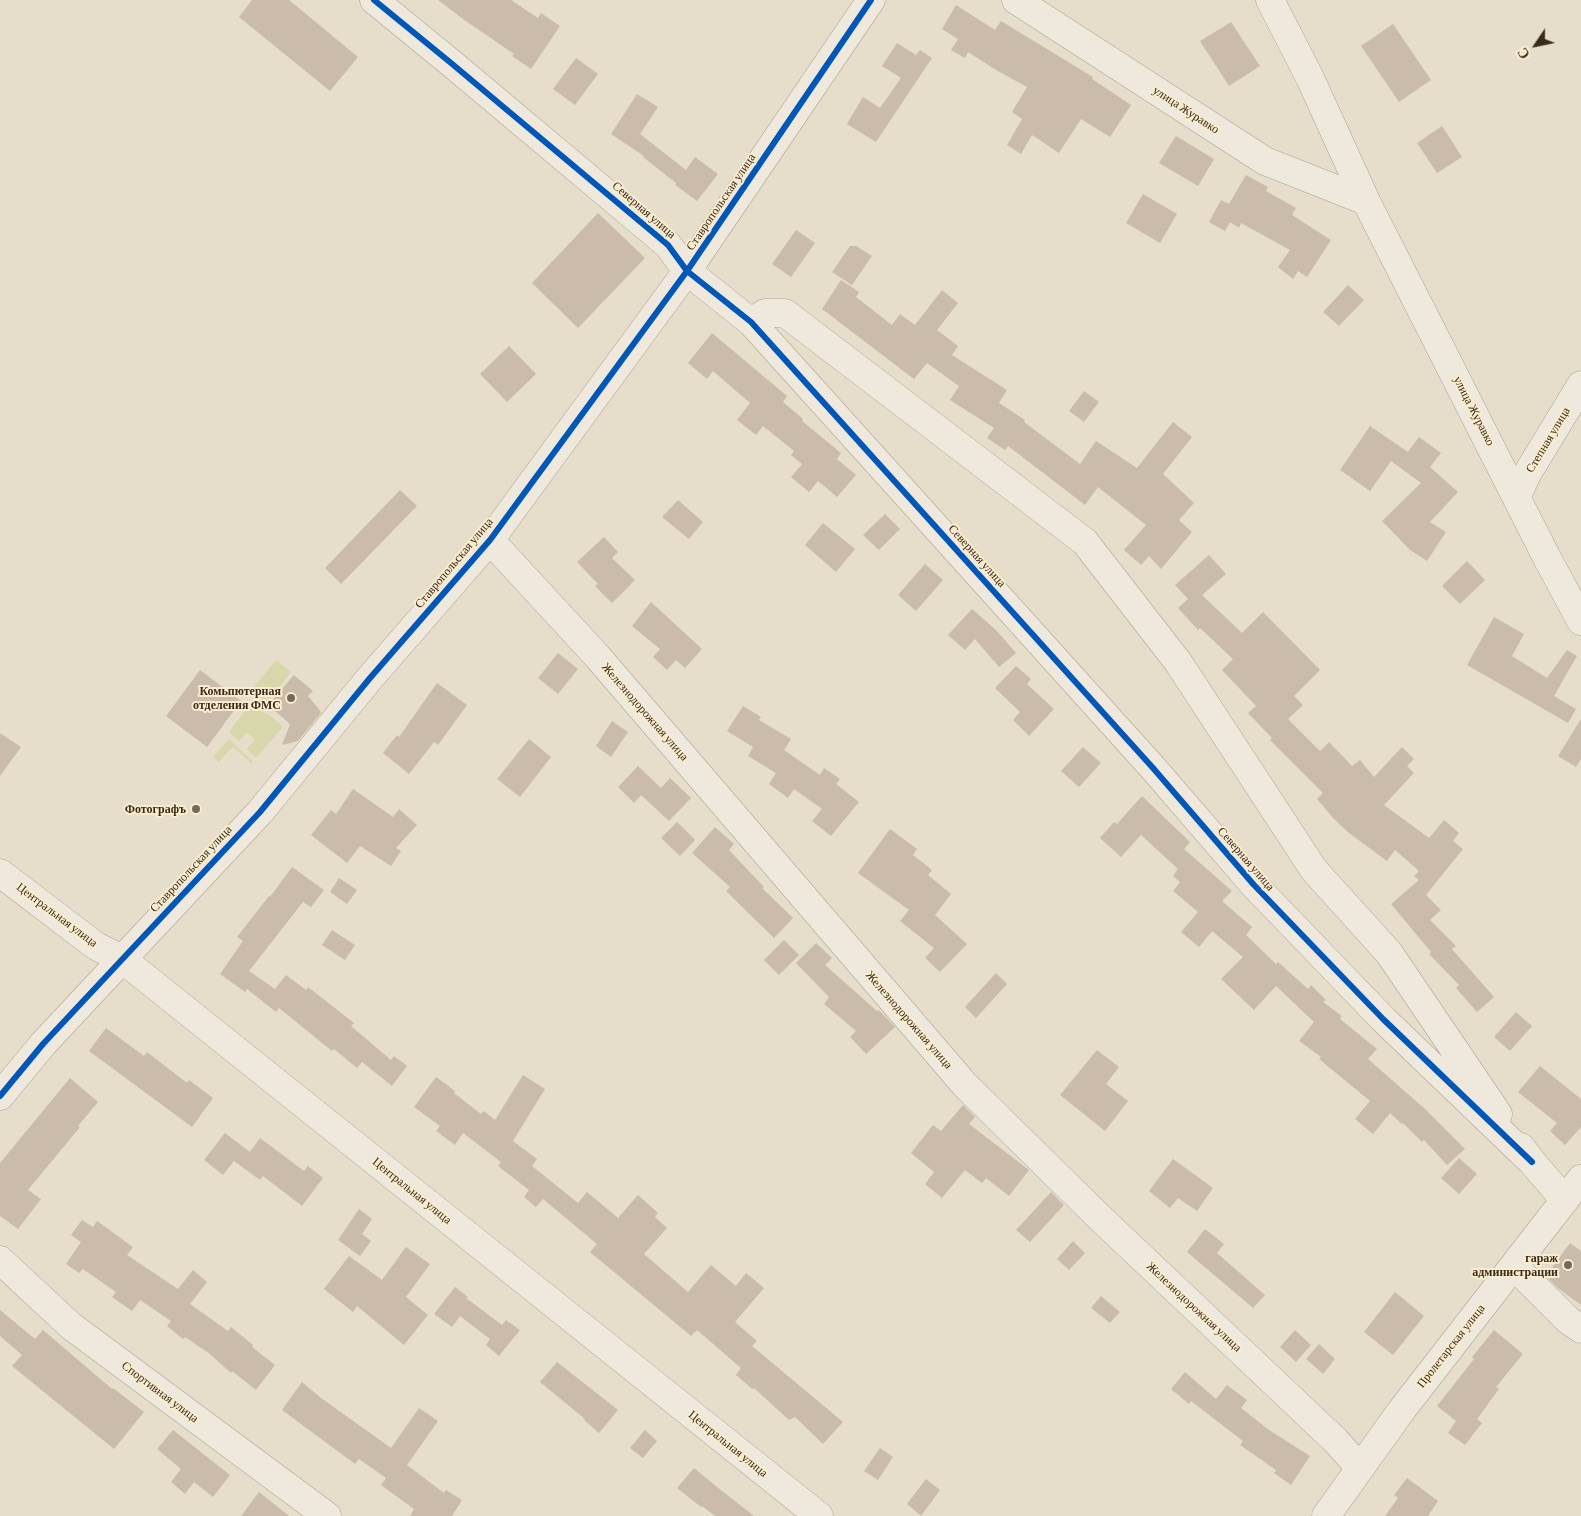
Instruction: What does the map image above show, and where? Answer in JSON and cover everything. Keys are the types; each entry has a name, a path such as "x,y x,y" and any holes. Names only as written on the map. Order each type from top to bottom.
{"street":[{"name":"Северная улица","path":"374,0 668,245 687,272 751,322 1153,768 1254,885 1383,1018 1532,1162 1573,1190"},
{"name":"Ставропольская улица","path":"0,1096 43,1044 260,812 370,678 490,540 687,272 871,0"},
{"name":"улица Журавко","path":"1016,0 1265,162 1366,201"},
{"name":"улица Журавко","path":"1270,0 1310,78 1366,201 1581,622"},
{"name":"Северная улица","path":"751,322 765,313 785,313 1085,542 1178,662 1314,870 1388,953 1532,1162"},
{"name":"Степная улица","path":"1517,496 1581,385"},
{"name":"Железнодорожная улица","path":"490,540 597,656 965,1085 1097,1215 1336,1441 1360,1468"},
{"name":"Центральная улица","path":"0,873 96,946 122,959 819,1516"},
{"name":"Пролетарская улица","path":"1326,1516 1401,1411 1573,1190"},
{"name":"Спортивная улица","path":"0,1260 71,1326 327,1516"},
{"path":"1514,1266 1568,1320 1581,1329"}],"green space":[{"path":"276,660 291,672 266,704 250,692"},
{"path":"250,704 272,717 283,727 256,758 247,749 255,740 247,732 239,741 229,732"},
{"path":"229,739 253,762 251,763 233,747 219,762 213,757"}],"building":[{"path":"252,0 289,0 358,57 330,91 239,17"},
{"path":"438,0 511,0 538,18 541,13 560,26 531,69 512,56 514,54"},
{"path":"956,5 995,30 1001,21 1093,77 1092,79 1131,105 1110,137 1081,119 1059,153 1032,135 1021,154 1007,145 1022,119 1012,112 1027,87 968,52 965,58 951,50 958,39 942,29"},
{"path":"1231,22 1260,66 1229,86 1200,41"},
{"path":"1393,24 1431,80 1399,102 1361,46"},
{"path":"897,43 916,55 920,50 932,58 876,142 847,124 863,97 880,108 901,78 882,66"},
{"path":"576,58 598,74 575,105 553,89"},
{"path":"637,94 658,107 640,134 686,170 695,157 718,174 697,201 675,185 676,183 644,156 611,134"},
{"path":"1442,126 1462,157 1437,173 1417,143"},
{"path":"1176,136 1214,159 1198,186 1159,163"},
{"path":"1246,175 1268,187 1266,191 1296,208 1292,215 1331,240 1307,277 1298,271 1293,279 1278,267 1290,250 1241,223 1239,228 1230,222 1225,231 1209,222 1221,200 1229,204"},
{"path":"1143,194 1177,214 1160,243 1126,223"},
{"path":"598,213 645,258 578,328 532,283"},
{"path":"796,230 815,243 791,277 772,264"},
{"path":"850,246 856,246 872,256 852,285 832,272"},
{"path":"841,280 859,292 856,297 892,325 900,314 915,325 942,290 958,303 937,330 958,346 952,355 1007,390 999,403 1025,420 1024,422 1080,464 1096,441 1137,468 1173,422 1192,437 1163,474 1194,503 1179,520 1192,532 1161,569 1149,556 1141,565 1124,550 1146,525 1098,487 1085,505 1008,446 1005,450 987,438 994,428 950,400 959,386 927,363 914,379 822,309"},
{"path":"1348,285 1364,300 1339,326 1323,312"},
{"path":"712,333 787,396 783,402 803,419 802,421 841,453 837,459 856,475 837,497 818,481 809,492 791,477 802,464 791,455 794,451 763,426 756,435 737,420 750,403 713,371 707,379 688,363"},
{"path":"509,346 536,374 507,402 480,374"},
{"path":"1084,391 1099,402 1084,422 1069,411"},
{"path":"1370,426 1408,452 1419,437 1441,453 1430,467 1458,492 1430,522 1446,532 1427,561 1410,550 1382,521 1421,483 1391,461 1370,491 1340,470"},
{"path":"400,490 417,506 341,584 325,568"},
{"path":"678,500 703,522 689,539 662,517"},
{"path":"885,514 900,529 879,550 863,535"},
{"path":"823,523 855,549 836,572 805,545"},
{"path":"604,537 618,552 612,558 635,580 612,603 595,586 598,584 577,562"},
{"path":"1209,555 1226,574 1202,595 1242,633 1263,612 1320,670 1294,696 1303,705 1288,719 1320,751 1329,742 1352,766 1360,760 1374,777 1402,747 1414,759 1407,766 1414,773 1384,805 1429,838 1444,820 1459,833 1453,841 1463,849 1426,895 1441,910 1430,920 1456,946 1452,949 1494,997 1477,1012 1456,988 1459,985 1429,954 1431,952 1391,904 1419,880 1414,876 1419,871 1395,850 1387,861 1349,833 1334,819 1317,799 1323,793 1270,740 1272,738 1248,713 1256,706 1222,670 1233,659 1200,628 1198,630 1178,608 1188,599 1175,585"},
{"path":"1467,561 1485,580 1460,604 1442,586"},
{"path":"925,564 943,580 916,611 898,595"},
{"path":"651,602 702,649 685,668 676,660 667,670 653,657 660,649 632,626"},
{"path":"972,609 996,630 1016,653 999,667 975,639 965,650 948,635"},
{"path":"1494,617 1524,634 1512,656 1547,678 1567,650 1577,656 1554,696 1576,709 1568,723 1467,665"},
{"path":"558,653 578,669 558,694 538,678"},
{"path":"1016,666 1031,679 1027,684 1054,709 1029,736 1013,720 1020,712 995,688"},
{"path":"200,670 241,701 207,747 166,716"},
{"path":"294,675 313,691 308,696 321,713 298,741 282,745 290,724 268,705"},
{"path":"437,683 467,705 438,745 434,742 409,774 383,753 397,735 399,737"},
{"path":"743,706 761,717 759,720 791,739 784,750 820,775 824,768 840,779 836,784 859,802 831,836 812,821 822,809 794,789 788,798 769,784 776,773 748,756 753,747 727,731"},
{"path":"1581,719 1581,759 1576,767 1558,756"},
{"path":"612,721 628,732 611,757 596,746"},
{"path":"0,733 21,747 0,776"},
{"path":"529,739 551,757 520,797 497,779"},
{"path":"1083,747 1101,763 1079,787 1061,771"},
{"path":"638,766 661,788 670,778 691,798 669,821 641,795 634,803 618,787"},
{"path":"353,789 393,817 399,809 417,825 396,848 401,851 391,866 360,846 347,863 311,835 331,810 336,814"},
{"path":"1142,796 1190,842 1184,849 1232,891 1222,901 1252,927 1246,935 1276,964 1278,962 1308,989 1311,985 1326,1000 1323,1002 1342,1016 1340,1019 1377,1049 1368,1059 1425,1109 1465,1149 1447,1165 1424,1140 1422,1142 1390,1113 1373,1134 1355,1119 1370,1101 1319,1059 1321,1057 1299,1041 1314,1022 1276,986 1254,1010 1221,979 1243,957 1212,931 1199,947 1181,932 1198,912 1173,891 1180,882 1173,876 1178,869 1141,835 1121,857 1100,838 1114,822 1117,824"},
{"path":"677,822 695,840 680,856 661,838"},
{"path":"715,827 734,844 729,850 764,887 762,888 793,918 774,938 726,891 730,887 692,853"},
{"path":"890,829 917,849 913,855 932,870 928,875 951,894 935,915 967,944 940,972 925,958 934,948 900,921 909,910 858,873"},
{"path":"292,867 324,890 311,907 303,902 249,971 275,989 286,975 306,990 308,987 354,1023 351,1026 391,1060 394,1056 407,1066 392,1086 362,1062 357,1068 334,1049 332,1051 279,1008 276,1012 247,989 245,992 220,974 243,941 237,937"},
{"path":"339,878 357,890 347,904 330,892"},
{"path":"332,930 355,945 345,960 322,945"},
{"path":"784,940 799,955 779,975 764,960"},
{"path":"816,943 832,958 825,965 877,1011 879,1010 895,1027 866,1054 850,1037 856,1031 824,1004 829,997 796,963"},
{"path":"996,973 1007,984 976,1018 965,1007"},
{"path":"1516,1012 1532,1026 1510,1051 1494,1037"},
{"path":"106,1028 144,1056 147,1052 187,1083 189,1080 213,1098 192,1127 89,1051"},
{"path":"1097,1050 1119,1067 1106,1084 1128,1101 1105,1131 1060,1095"},
{"path":"1540,1066 1581,1099 1581,1127 1565,1145 1550,1131 1557,1123 1518,1092"},
{"path":"523,1075 545,1089 513,1141 537,1159 532,1166 578,1203 587,1192 618,1218 638,1195 658,1213 655,1217 667,1228 644,1254 688,1292 711,1265 736,1286 746,1273 764,1288 735,1322 757,1341 752,1346 843,1422 823,1444 795,1417 789,1420 754,1388 752,1389 736,1375 741,1368 697,1330 691,1336 590,1252 597,1244 543,1199 536,1207 524,1197 529,1190 498,1166 501,1162 463,1133 455,1145 436,1131 440,1126 414,1107 436,1077 481,1114 484,1111 495,1120"},
{"path":"70,1078 98,1102 28,1190 41,1199 18,1229 0,1216 0,1163"},
{"path":"963,1105 975,1117 969,1124 1029,1170 1009,1196 986,1178 982,1183 965,1170 942,1198 925,1184 934,1172 911,1153 933,1125 941,1131"},
{"path":"225,1133 250,1152 260,1138 304,1171 308,1166 323,1178 302,1206 263,1176 260,1180 234,1161 223,1175 204,1160"},
{"path":"1459,1158 1477,1174 1459,1194 1441,1178"},
{"path":"1173,1159 1213,1188 1197,1211 1178,1198 1170,1208 1149,1191"},
{"path":"1051,1192 1064,1205 1030,1242 1016,1230"},
{"path":"359,1209 372,1219 362,1234 371,1241 360,1256 338,1240"},
{"path":"82,1220 93,1227 97,1221 133,1247 127,1255 178,1289 193,1270 207,1282 190,1304 228,1331 231,1327 275,1365 256,1390 232,1371 231,1373 210,1354 185,1337 183,1339 167,1326 171,1321 140,1300 132,1311 112,1297 116,1292 83,1269 79,1273 66,1264 81,1242 71,1235"},
{"path":"1205,1229 1224,1244 1217,1253 1265,1295 1253,1308 1187,1252"},
{"path":"1073,1241 1085,1253 1069,1270 1057,1259"},
{"name":"гараж администрации","path":"1570,1243 1581,1251 1581,1305 1558,1288 1546,1276"},
{"path":"406,1247 430,1264 406,1297 428,1315 404,1345 357,1306 353,1312 324,1289 349,1256 382,1280"},
{"path":"455,1287 468,1297 466,1298 502,1325 506,1320 520,1330 499,1356 486,1345 490,1339 460,1316 452,1327 434,1314"},
{"path":"1395,1292 1424,1316 1393,1355 1364,1332"},
{"path":"1101,1296 1120,1312 1110,1323 1091,1308"},
{"path":"0,1310 35,1339 43,1330 112,1389 144,1412 114,1449 12,1366 22,1355 0,1336"},
{"path":"1295,1330 1311,1345 1296,1362 1280,1347"},
{"path":"1494,1330 1523,1354 1496,1387 1499,1389 1477,1419 1482,1423 1465,1445 1448,1433 1456,1421 1437,1406"},
{"path":"1319,1344 1335,1359 1323,1374 1306,1359"},
{"path":"557,1362 618,1410 599,1433 540,1382"},
{"path":"1185,1372 1216,1399 1227,1385 1247,1400 1241,1408 1269,1430 1310,1456 1291,1485 1274,1473 1276,1470 1240,1445 1243,1441 1191,1401 1189,1404 1171,1389"},
{"path":"302,1382 321,1398 391,1448 419,1408 438,1421 407,1465 444,1493 446,1490 462,1500 452,1516 410,1516 414,1509 381,1485 386,1478 359,1459 355,1464 282,1410"},
{"path":"173,1430 230,1475 213,1497 194,1482 185,1494 171,1482 181,1469 157,1449"},
{"path":"645,1430 657,1441 643,1458 630,1448"},
{"path":"880,1448 893,1457 878,1480 864,1471"},
{"path":"694,1468 754,1516 715,1516 677,1488"},
{"path":"1407,1478 1438,1501 1428,1516 1385,1516 1398,1498 1394,1495"},
{"path":"926,1479 940,1490 921,1516 907,1504"},
{"path":"259,1492 289,1516 241,1516"}],"cycle path":[{"path":"374,0 668,245 687,271 751,322 1153,768 1254,885 1383,1019 1532,1162"},
{"path":"0,1096 43,1044 260,812 370,678 490,540 687,271 871,0"}],"place":[{"name":"Комьпютерная отделения ФМС","path":"291,698"},
{"name":"Фотографъ","path":"196,809"},
{"name":"гараж администрации","path":"1568,1265"}]}
